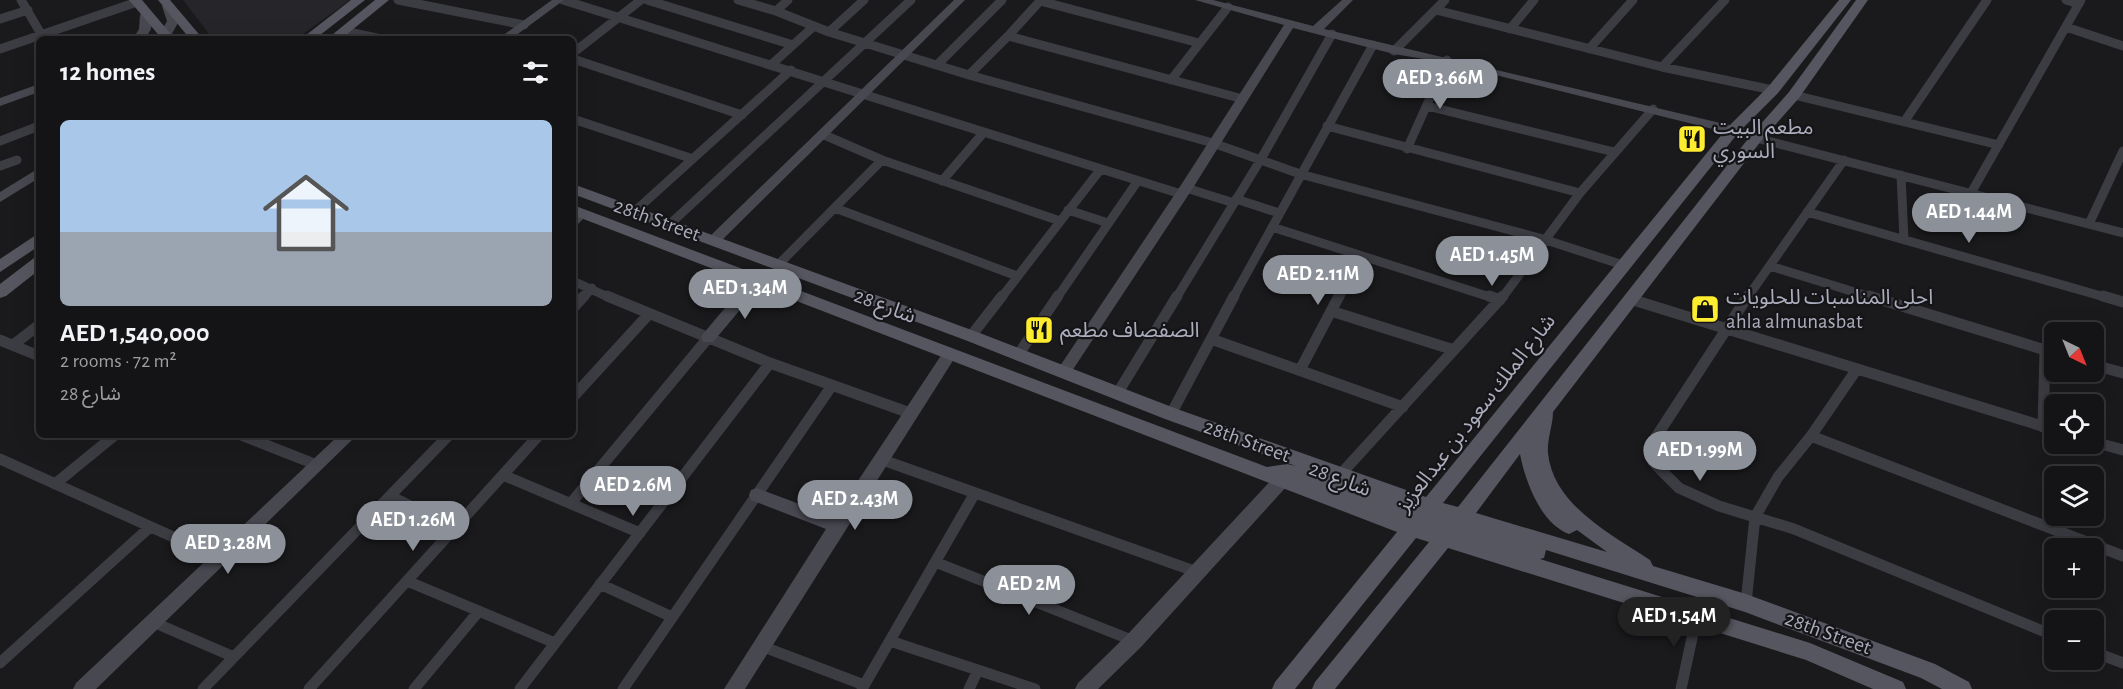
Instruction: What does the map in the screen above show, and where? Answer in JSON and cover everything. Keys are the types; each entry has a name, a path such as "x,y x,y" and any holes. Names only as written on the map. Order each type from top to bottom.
{"main road":[{"path":"311,36 359,0"},
{"path":"337,36 383,0"},
{"name":"شارع الملك سعود بن عبدالعزيز","path":"1282,689 1733,130 1773,90 1845,0"},
{"path":"1322,689 1526,434 1756,138 1794,95 1862,0"},
{"path":"136,1 165,36"},
{"path":"166,3 194,36"},
{"name":"28th Street","path":"576,190 971,336 1117,394 1340,475 1422,518"},
{"name":"شارع 28","path":"576,215 756,281 1272,478"},
{"path":"0,267 36,240"},
{"path":"0,292 36,264"},
{"path":"1546,406 1539,439 1540,459 1548,484 1564,507 1582,524 1664,578"},
{"path":"1526,434 1534,478 1550,507 1569,526 1623,565"},
{"path":"1272,478 1287,471 1301,474 1422,518 1626,577 1647,582 1664,578"},
{"path":"1452,527 1697,615 1810,652 1896,689"},
{"name":"28th Street","path":"1452,527 1623,565 1746,603 1928,671 1962,689"},
{"name":"28th Street","path":"1928,671 1956,689"}],"street":[{"path":"21,0 42,36"},
{"path":"398,0 524,25"},
{"path":"508,36 561,0 824,80 1137,182 1235,201 1279,213"},
{"path":"576,51 641,0"},
{"path":"647,0 793,45"},
{"path":"738,0 776,11 813,27 969,75 1213,143 1300,174 1544,239 1623,265"},
{"path":"776,11 788,0"},
{"path":"829,32 864,0"},
{"path":"669,225 911,0"},
{"path":"713,241 960,0"},
{"path":"937,65 1002,0"},
{"path":"1200,0 1395,51 1447,60 1653,109 2123,233"},
{"path":"1316,30 1348,0"},
{"path":"1395,51 1445,0"},
{"path":"1510,29 1534,0"},
{"path":"1589,49 1633,0"},
{"path":"1662,67 1725,0"},
{"path":"1904,122 1986,2 1975,0"},
{"path":"1971,193 2080,2 2066,0"},
{"path":"46,36 136,1"},
{"path":"969,75 1041,1 1199,43"},
{"path":"166,3 173,21 168,36"},
{"path":"1171,80 1228,7"},
{"path":"0,19 28,10"},
{"path":"1436,10 1662,67 1773,90"},
{"path":"141,36 146,29 146,15"},
{"path":"1063,373 1184,191 1290,24"},
{"path":"772,64 813,27"},
{"path":"2066,27 2123,46"},
{"path":"1117,394 1261,159 1332,34"},
{"path":"1008,36 1243,99"},
{"path":"0,49 36,39"},
{"path":"1171,414 1300,174 1374,45"},
{"path":"576,60 742,115"},
{"path":"1407,149 1447,60"},
{"path":"634,212 791,70"},
{"path":"0,95 36,82"},
{"path":"0,102 36,89"},
{"path":"1794,95 1999,145"},
{"path":"1428,106 1614,152"},
{"path":"1340,475 1500,300 1580,193 1653,109"},
{"path":"576,120 693,159"},
{"path":"1328,126 1407,149 1580,193"},
{"path":"0,141 36,127"},
{"path":"942,181 984,132"},
{"path":"822,134 882,160 1060,221"},
{"path":"2089,224 2123,151"},
{"path":"0,166 17,160"},
{"path":"778,265 882,160"},
{"path":"1844,160 1725,328 1656,437 1653,462 1679,488 1719,507 1794,529 2044,631"},
{"path":"971,336 1100,170"},
{"path":"0,198 36,174"},
{"path":"1901,175 1904,240"},
{"path":"2112,175 2123,178"},
{"path":"1018,355 1137,182"},
{"path":"835,208 1017,276"},
{"path":"1068,210 1108,223"},
{"path":"1807,212 2123,302"},
{"path":"1272,227 1500,300"},
{"path":"1300,370 1361,256"},
{"path":"1770,266 2044,349"},
{"path":"576,281 648,315 831,387 910,412"},
{"path":"571,503 756,281"},
{"path":"576,305 592,288"},
{"path":"1630,299 2043,427 2047,382"},
{"path":"1331,311 1454,350"},
{"path":"576,394 648,315"},
{"path":"13,345 36,327"},
{"path":"1211,339 1403,407"},
{"path":"0,340 36,355"},
{"path":"734,689 910,412 949,355"},
{"path":"520,689 770,363"},
{"path":"2104,367 2123,373"},
{"path":"1746,603 1755,517 1778,477 1811,436 1857,369"},
{"path":"623,689 831,387"},
{"path":"1811,436 2123,556"},
{"path":"55,484 111,438"},
{"path":"248,438 317,465"},
{"path":"83,689 346,438"},
{"path":"203,689 446,438"},
{"path":"309,689 536,438"},
{"path":"2104,445 2123,450"},
{"path":"0,459 220,558"},
{"path":"880,459 1197,572"},
{"path":"502,475 640,533"},
{"path":"1085,689 1134,641 1197,572 1272,478"},
{"path":"761,646 863,687 975,493"},
{"path":"757,495 837,526"},
{"path":"390,496 455,528"},
{"path":"0,663 150,526"},
{"path":"935,562 1134,641"},
{"path":"407,581 555,643"},
{"path":"600,584 672,617"},
{"path":"414,689 479,611"},
{"path":"1681,689 1697,615"},
{"path":"153,622 234,657"},
{"path":"890,641 1035,689"},
{"path":"2104,655 2123,663"},
{"path":"969,689 978,670"},
{"path":"1928,671 1976,689"}],"shaded area":[{"path":"183,0 350,0 300,36 211,36"}],"place":[{"name":"مطعم البيت السوري","path":"1692,139"},
{"name":"احلى المناسبات للحلويات ahla almunasbat","path":"1705,309"},
{"name":"الصفصاف مطعم","path":"1039,330"}]}
